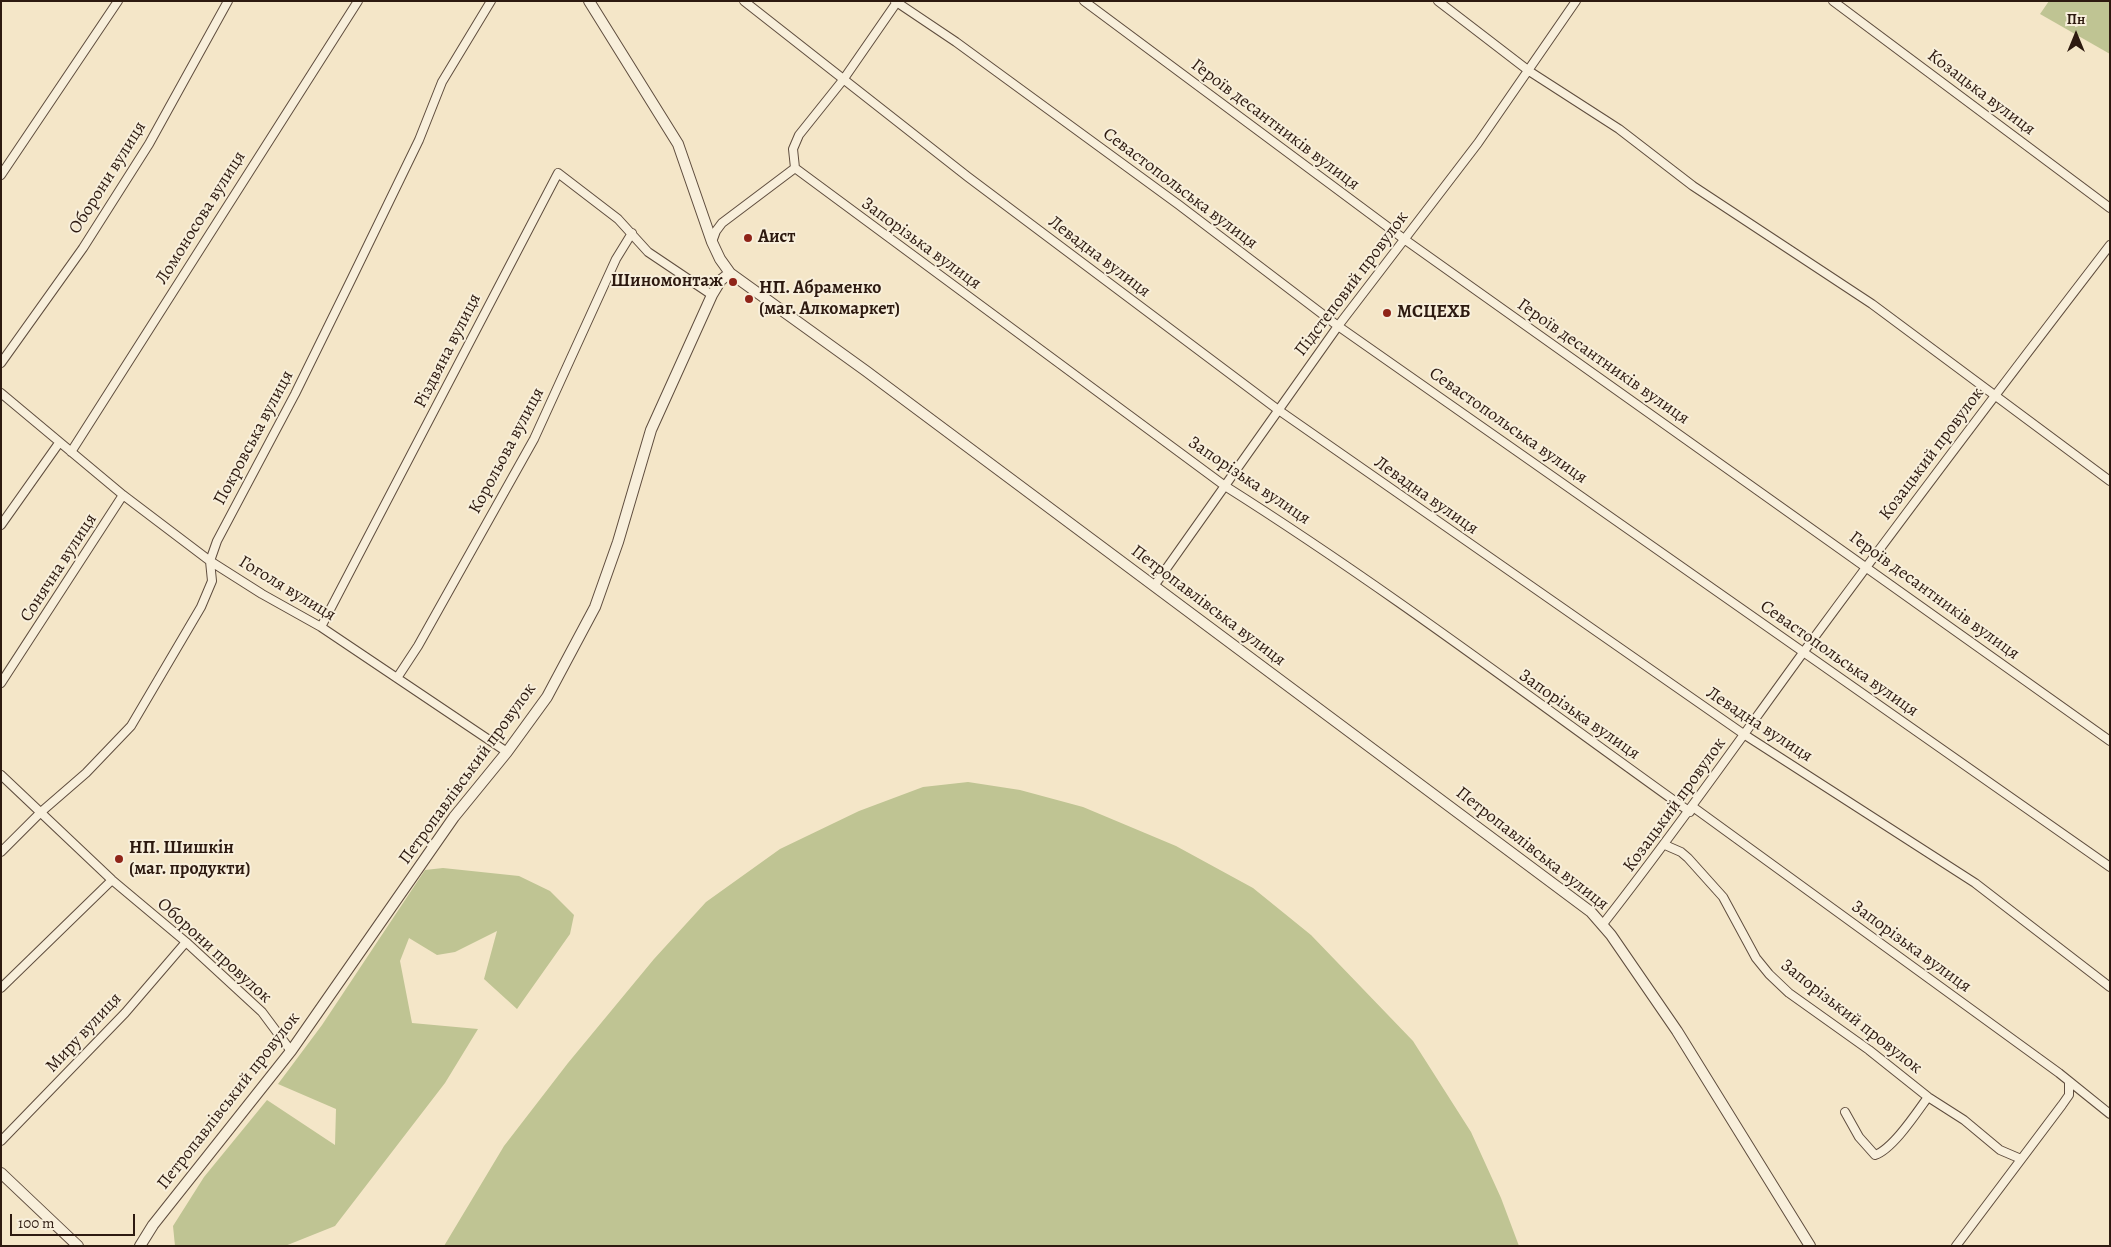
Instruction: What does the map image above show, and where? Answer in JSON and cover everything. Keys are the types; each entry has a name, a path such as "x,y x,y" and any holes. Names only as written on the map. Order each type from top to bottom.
{"street":[{"path":"1,176 118,1"},
{"name":"Оборони вулиця","path":"1,363 83,248 149,144 228,1"},
{"name":"Ломоносова вулиця","path":"71,452 358,1"},
{"name":"Покровська вулиця","path":"1,852 41,812 86,773 131,726 201,607 212,581 210,561 217,541 295,394 419,140 442,82 491,1"},
{"name":"Петропавлівська вулиця","path":"588,1 678,144 712,242 720,259 730,273 1574,898 1603,924 1676,1031 1810,1246"},
{"name":"Левадна вулиця","path":"744,1 843,80 1277,410 1745,735 1975,883 2110,987"},
{"name":"Героїв десантників вулиця","path":"1084,1 1404,239 2110,741"},
{"path":"1438,1 1529,71 1619,130 1693,186 1872,304 1993,396 2110,481"},
{"name":"Підстеповий провулок","path":"1154,586 1338,326 1478,143 1576,1"},
{"name":"Козацька вулиця","path":"1833,1 2110,208"},
{"path":"712,242 716,231 722,224 795,168 794,149 799,135 843,80 896,2"},
{"name":"Севастопольська вулиця","path":"896,2 956,42 1179,205 1338,326 2110,867"},
{"name":"Запорізька вулиця","path":"795,168 1225,486 1291,528 1691,809 2110,1114"},
{"name":"Різдвяна вулиця","path":"321,627 558,173 632,233"},
{"path":"632,233 648,252 712,295"},
{"name":"Корольова вулиця","path":"396,678 418,646 534,439 616,258 632,233"},
{"name":"Козацький провулок","path":"1603,924 1665,845 1993,396 2110,245"},
{"name":"Петропавлівський провулок","path":"140,1246 153,1225 292,1051 454,817 507,752 547,697 595,607 618,542 651,430 712,295 721,280 730,273"},
{"name":"Гоголя вулиця","path":"1,393 59,443 210,561 262,594 321,627 507,752"},
{"path":"1,525 59,443"},
{"name":"Сонячна вулиця","path":"1,682 124,495"},
{"name":"Оборони провулок","path":"1,775 112,880 186,942 262,1012 292,1051"},
{"name":"Запорізький провулок","path":"1665,845 1681,852 1688,858 1724,897 1756,958 1769,974 1814,1012 1869,1050 1928,1097 1964,1120 2000,1150 2022,1159"},
{"path":"1,988 112,880"},
{"name":"Миру вулиця","path":"1,1141 119,1020 186,942"},
{"path":"1956,1246 2069,1095 2069,1083"},
{"name":"Запорізький провулок","path":"1845,1112 1859,1137 1875,1155 1881,1153 1904,1129 1928,1097"},
{"path":"1,1173 78,1246"}],"green space":[{"path":"2049,1 2110,1 2110,54 2040,14"},
{"path":"968,782 1020,790 1083,807 1176,846 1253,888 1311,935 1413,1041 1471,1132 1501,1198 1519,1246 444,1246 504,1146 568,1063 654,959 706,902 780,849 859,811 923,787"},
{"path":"443,868 519,876 550,891 574,915 570,934 517,1009 484,979 497,931 455,952 437,955 409,938 400,961 412,1023 478,1029 445,1083 335,1226 285,1246 175,1246 173,1226 204,1177 267,1100 335,1145 336,1109 278,1084 322,1025 425,870"}],"place":[{"name":"Аист","path":"748,238"},
{"name":"Шиномонтаж","path":"733,282"},
{"name":"НП. Абраменко (маг. Алкомаркет)","path":"749,299"},
{"name":"МСЦЕХБ","path":"1387,313"},
{"name":"НП. Шишкін (маг. продукти)","path":"119,859"}]}
